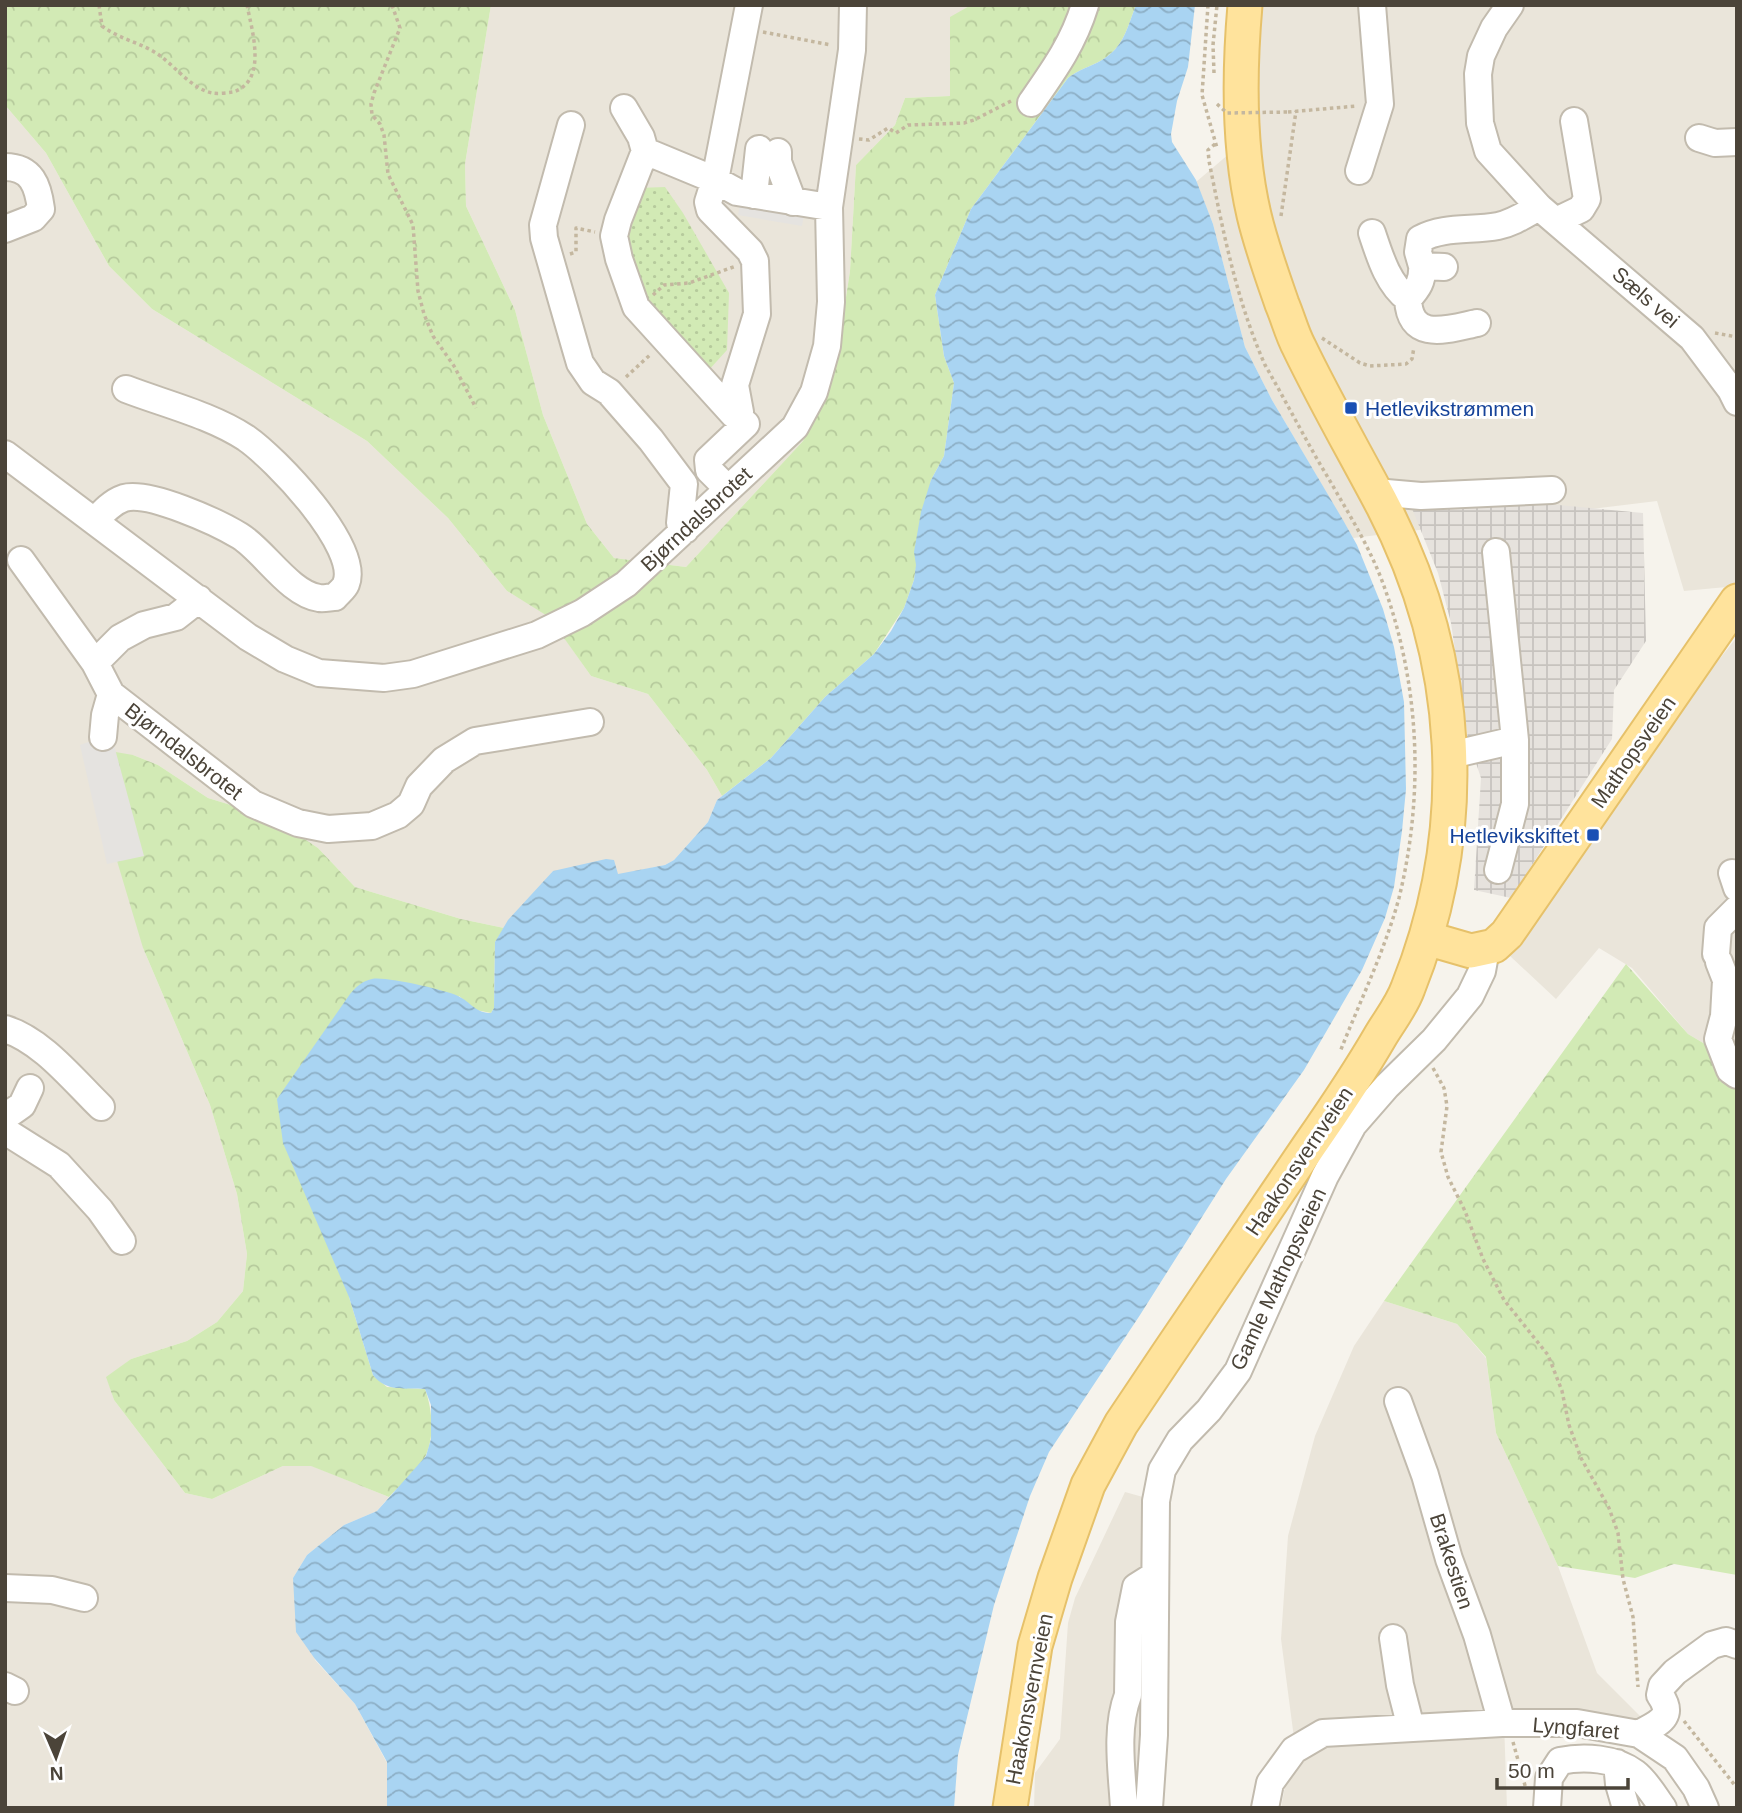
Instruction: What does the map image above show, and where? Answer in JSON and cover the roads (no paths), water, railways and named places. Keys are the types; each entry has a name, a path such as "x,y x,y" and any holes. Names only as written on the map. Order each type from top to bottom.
{"main road":[{"name":"Haakonsvernveien","path":"1010,1808 1035,1646 1055,1578 1088,1485 1121,1424 1358,1074 1407,993 1426,938 1440,877 1451,804 1451,755 1443,688 1428,615 1415,573 1297,345 1254,214 1245,158 1241,103 1245,5"},
{"name":"Mathopsveien","path":"1486,949 1494,946 1507,934 1737,601"},
{"path":"1426,938 1471,951 1486,949"}],"street":[{"name":"Bjørndalsbrotet","path":"5,454 248,638 285,659 319,673 384,678 413,674 537,635 582,613 626,584 795,427 814,392 827,346 831,302 829,206 852,50 853,5"},
{"path":"1038,93 1077,32 1085,5"},
{"path":"1359,171 1380,104 1372,5"},
{"name":"Sæls vei","path":"1510,5 1494,28 1481,56 1478,74 1480,123 1488,150 1547,214 1692,338 1735,393"},
{"path":"624,108 641,137 645,151 614,236 636,307 734,415 740,412 735,385 757,314 755,261 750,251 710,210 708,202 715,180 747,17"},
{"path":"1411,310 1423,276 1433,266 1418,252 1420,239 1434,232 1498,226 1581,209 1587,199 1574,121"},
{"path":"570,125 543,225 550,261 580,363 593,382 609,392 651,440 684,484 680,523 685,530"},
{"path":"1699,138 1715,143 1737,142"},
{"path":"645,151 737,192 829,206"},
{"path":"754,195 768,151 778,162 793,202"},
{"path":"5,167 17,167 30,175 39,192 41,209 33,218 5,229"},
{"path":"1372,233 1381,263 1423,328 1435,330 1477,323"},
{"path":"95,521 110,505 125,498 146,498 191,512 241,537 300,590 318,598 335,597 346,584 347,569 340,544 309,498 278,466 246,438 209,420 126,389"},
{"path":"727,489 709,470 708,460 746,424"},
{"path":"1375,492 1421,496 1552,490"},
{"path":"1496,552 1515,740 1515,804 1498,870"},
{"name":"Bjørndalsbrotet","path":"21,560 95,663 111,694 253,804 298,823 328,829 372,826 398,815 411,804 419,786 444,760 475,741 590,722"},
{"path":"95,663 120,638 144,625 176,617 199,599"},
{"path":"103,737 111,694"},
{"path":"1451,755 1515,740"},
{"path":"1737,909 1718,928 1717,958 1726,980 1730,1013 1718,1040 1730,1070 1737,1074"},
{"name":"Gamle Mathopsveien","path":"1149,1808 1154,1735 1156,1501 1162,1470 1180,1440 1209,1410 1238,1371 1325,1176 1353,1125 1387,1086 1424,1050 1470,996 1482,971 1486,949"},
{"path":"5,1029 35,1043 101,1107"},
{"path":"5,1117 22,1105 30,1088"},
{"path":"5,1131 59,1165 100,1210 122,1241"},
{"name":"Brakestien","path":"1398,1401 1425,1475 1449,1559 1477,1635 1502,1723"},
{"path":"1125,1808 1121,1756 1128,1695 1129,1622 1136,1587 1155,1575"},
{"path":"5,1588 52,1591 84,1598"},
{"path":"1393,1638 1400,1685 1411,1728"},
{"path":"1639,1734 1664,1718 1667,1713 1667,1704 1660,1695 1662,1686 1675,1671 1712,1645 1726,1641 1737,1645"},
{"name":"Lyngfaret","path":"1265,1808 1270,1783 1294,1750 1323,1733 1502,1723 1577,1723 1639,1734 1675,1758 1696,1788 1705,1808"},
{"path":"1546,1808 1549,1778 1560,1761 1578,1757 1617,1763 1637,1773 1663,1808"},
{"path":"1617,1763 1619,1784 1626,1808"}],"water":[{"path":"1136,5 1195,5 1188,67 1177,101 1172,142 1196,180 1213,224 1245,347 1272,400 1357,545 1383,609 1394,647 1404,702 1406,789 1394,887 1385,918 1362,970 1304,1070 1226,1179 1049,1452 1030,1496 994,1605 958,1755 954,1808 387,1808 387,1762 355,1704 315,1659 296,1632 293,1578 307,1555 344,1525 377,1511 426,1456 431,1439 431,1405 425,1389 390,1387 373,1375 349,1297 283,1143 277,1099 350,994 365,981 379,979 429,987 458,996 477,1009 491,1013 494,1008 495,942 508,920 553,871 606,859 614,860 618,874 665,865 674,860 708,822 717,800 771,758 825,697 874,654 904,608 914,580 914,552 921,512 931,480 944,456 954,383 944,356 935,295 971,209 1068,78 1102,60 1115,49 1124,36"}],"place":[{"name":"Hetlevikstrømmen","path":"1351,408"},
{"name":"Hetlevikskiftet","path":"1593,835"}]}
